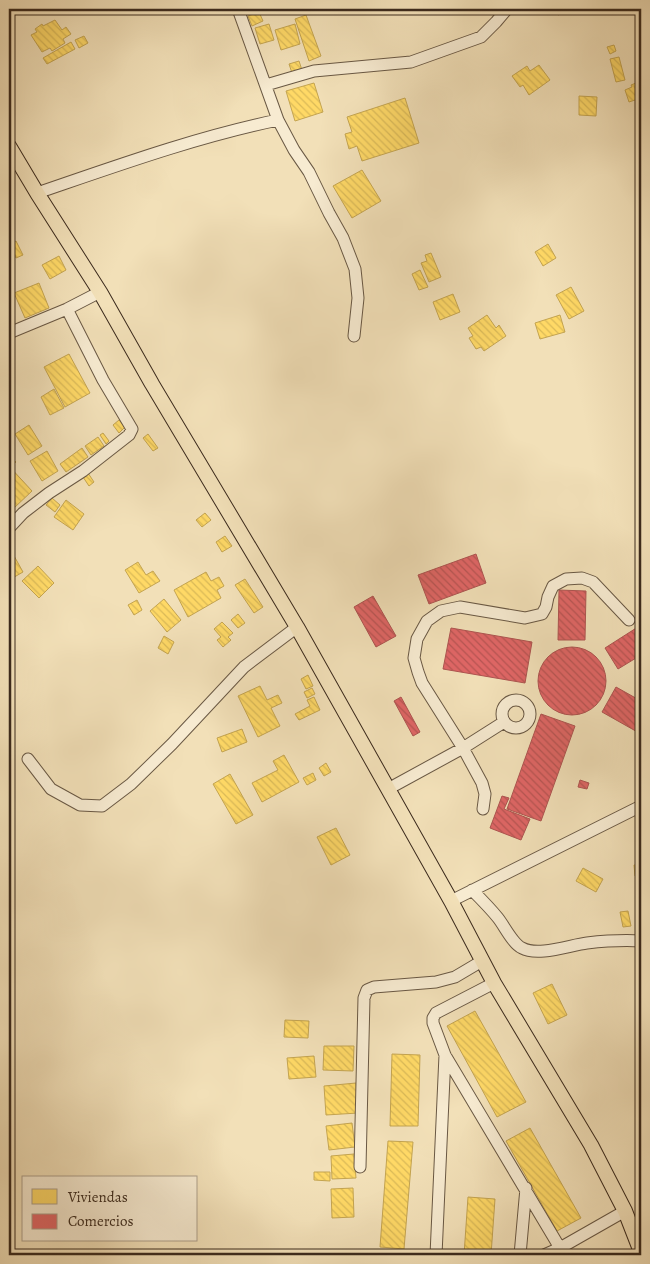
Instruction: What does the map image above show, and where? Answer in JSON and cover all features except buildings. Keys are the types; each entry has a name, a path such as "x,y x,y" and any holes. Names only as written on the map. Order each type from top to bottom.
{"main road":[{"path":"9,146 100,292 152,384 297,627 451,901 494,983 591,1145 641,1247"}],"street":[{"path":"238,9 278,120 294,150 309,172 328,213 343,238 355,269 358,298 354,336"},
{"path":"266,85 314,71 411,62 481,37 507,9"},
{"path":"37,193 144,157 247,127 278,120"},
{"path":"9,334 100,292"},
{"path":"9,528 23,513 83,471 129,435 132,429 103,380 66,309"},
{"path":"483,809 485,794 482,783 463,748 422,683 418,672 414,658 417,639 427,620 441,611 460,607 525,618 542,614 553,586 566,579 582,578 594,582 629,620"},
{"path":"28,759 50,789 80,805 102,806 131,784 244,668 297,627"},
{"path":"388,789 463,748 504,722"},
{"path":"451,901 641,806"},
{"path":"472,890 522,948 539,951 584,943 641,941"},
{"path":"360,1167 364,998 367,990 374,986 436,982 455,977 482,960"},
{"path":"494,983 436,1013 433,1023 446,1055 562,1251"},
{"path":"436,1255 446,1055"},
{"path":"520,1255 526,1188"},
{"path":"544,1255 562,1251 625,1211"}]}
